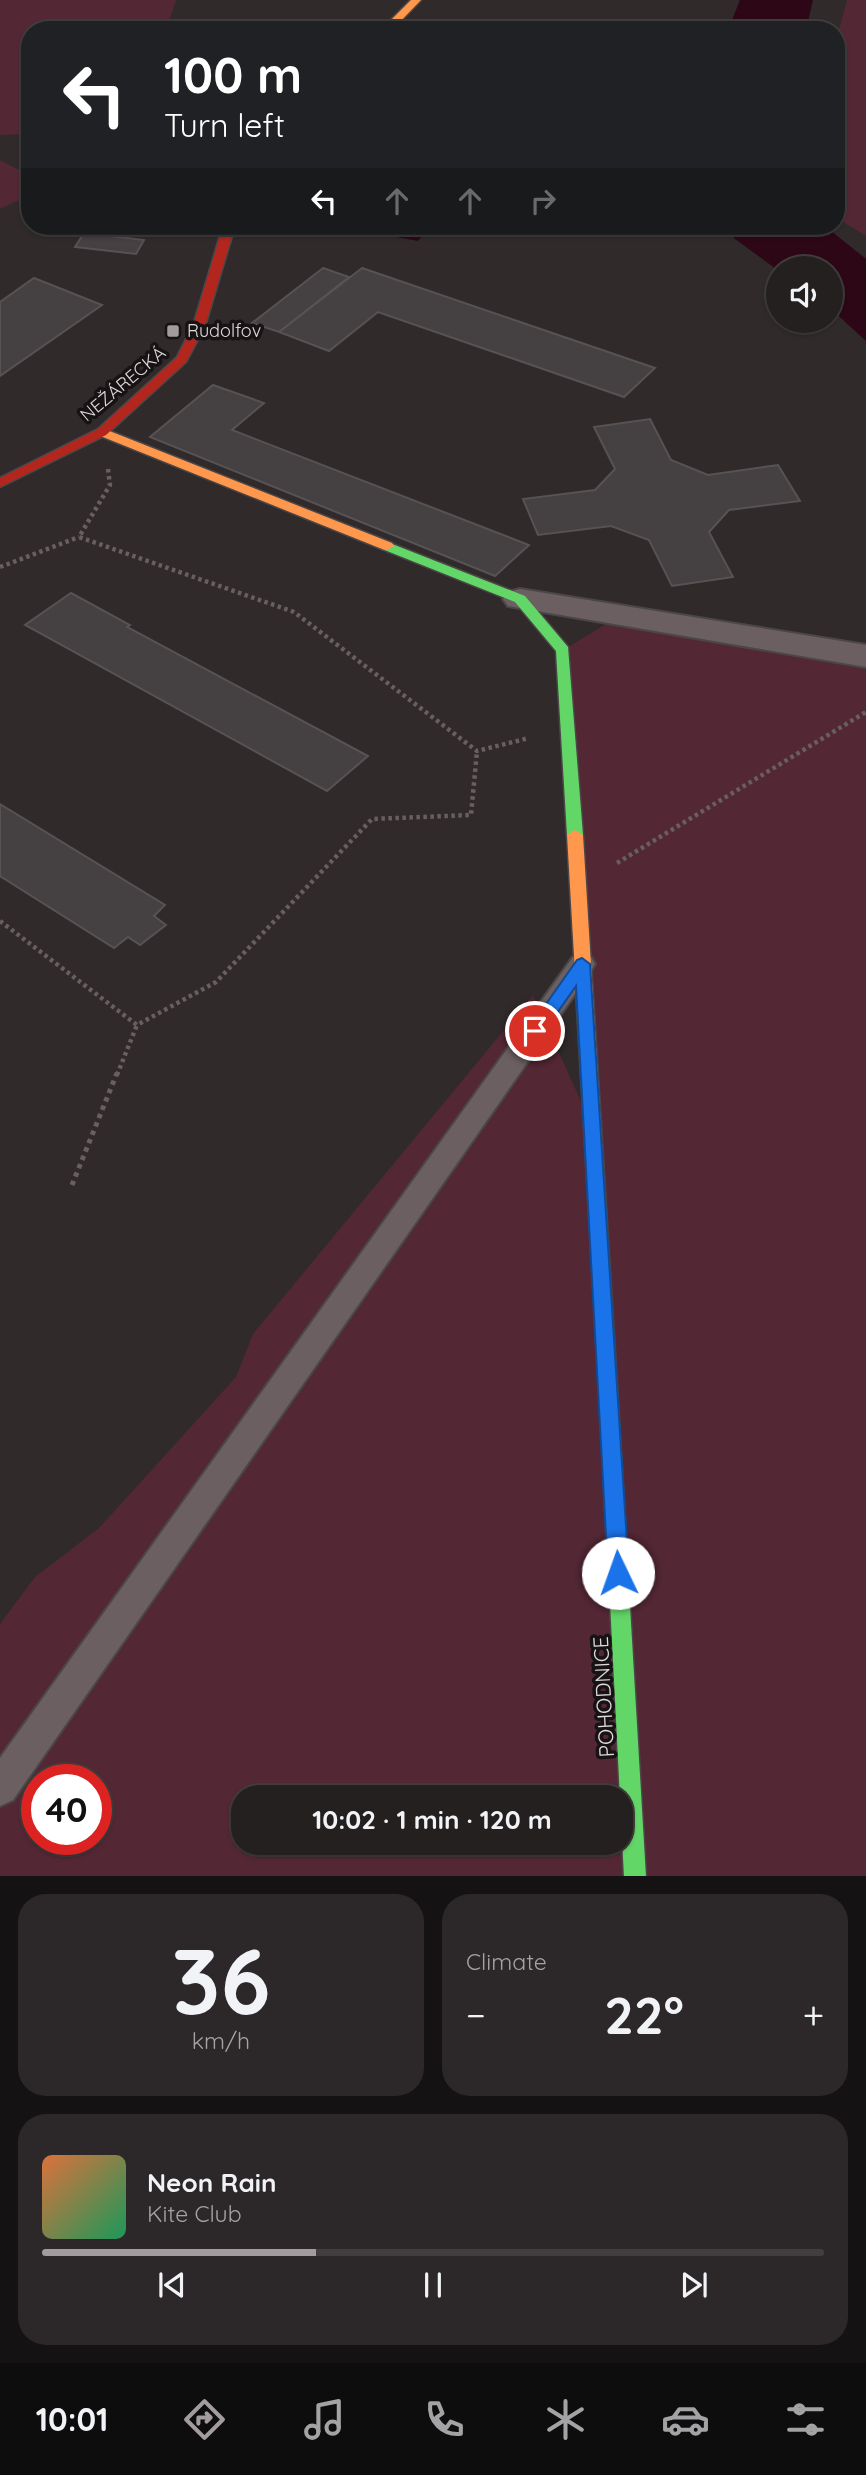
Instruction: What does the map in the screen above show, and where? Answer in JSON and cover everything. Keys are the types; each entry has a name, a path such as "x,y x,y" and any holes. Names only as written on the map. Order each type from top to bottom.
{"street":[{"path":"395,21 416,0"},
{"name":"NEŽÁRECKÁ","path":"0,483 102,432 183,359 199,326 226,235"},
{"path":"102,432 520,599 866,656"},
{"name":"POHODNICE","path":"520,599 563,650 594,1130 635,1876"}],"lane":[{"path":"0,1788 582,964"}],"path":[{"path":"0,567 79,537 110,485 102,432"},
{"path":"79,537 294,612 477,751"},
{"path":"577,887 866,712"},
{"path":"477,751 567,729"},
{"path":"72,1185 138,1025 216,982 372,819 471,815 477,751"},
{"path":"0,921 138,1025"}],"shaded area":[{"path":"0,0 176,0 169,21 21,21 21,134 0,135"},
{"path":"740,0 813,0 808,21 732,21"},
{"path":"847,0 866,0 866,236 845,223 845,21 841,21"},
{"path":"0,160 21,171 21,199 0,209"},
{"path":"386,235 423,235 418,241"},
{"path":"731,235 836,235 866,259 866,341 843,320 843,256 766,256 766,262"},
{"path":"619,616 866,656 866,1876 0,1876 0,1624 35,1577 99,1528 236,1377 253,1334 533,995 593,1128 563,650"}],"building":[{"path":"83,235 144,240 136,254 75,247"},
{"path":"323,268 349,277 279,332 252,323"},
{"path":"362,268 655,368 624,397 378,312 329,351 279,332"},
{"path":"34,278 102,305 0,376 0,302"},
{"path":"213,385 264,403 232,430 529,545 495,576 150,437"},
{"path":"650,419 671,460 708,475 778,465 800,501 729,510 709,532 733,577 672,586 649,540 611,526 538,535 523,499 595,490 615,469 594,427"},
{"path":"71,593 130,625 127,627 368,756 327,791 25,625"},
{"path":"0,804 165,905 154,916 166,925 140,945 128,937 114,948 0,876"}],"traffic: fast":[{"path":"387,546 520,599 563,650 575,835"},
{"path":"608,1386 635,1876"}],"traffic: slow":[{"path":"395,21 416,0"},
{"path":"102,432 387,546"},
{"path":"575,835 608,1386"}],"traffic: jam":[{"path":"0,483 102,432 182,359 199,326 226,235"}],"place":[{"name":"Rudolfov","path":"173,331"}],"route":[{"path":"535,1031 582,964 594,1130 618,1573"}]}
